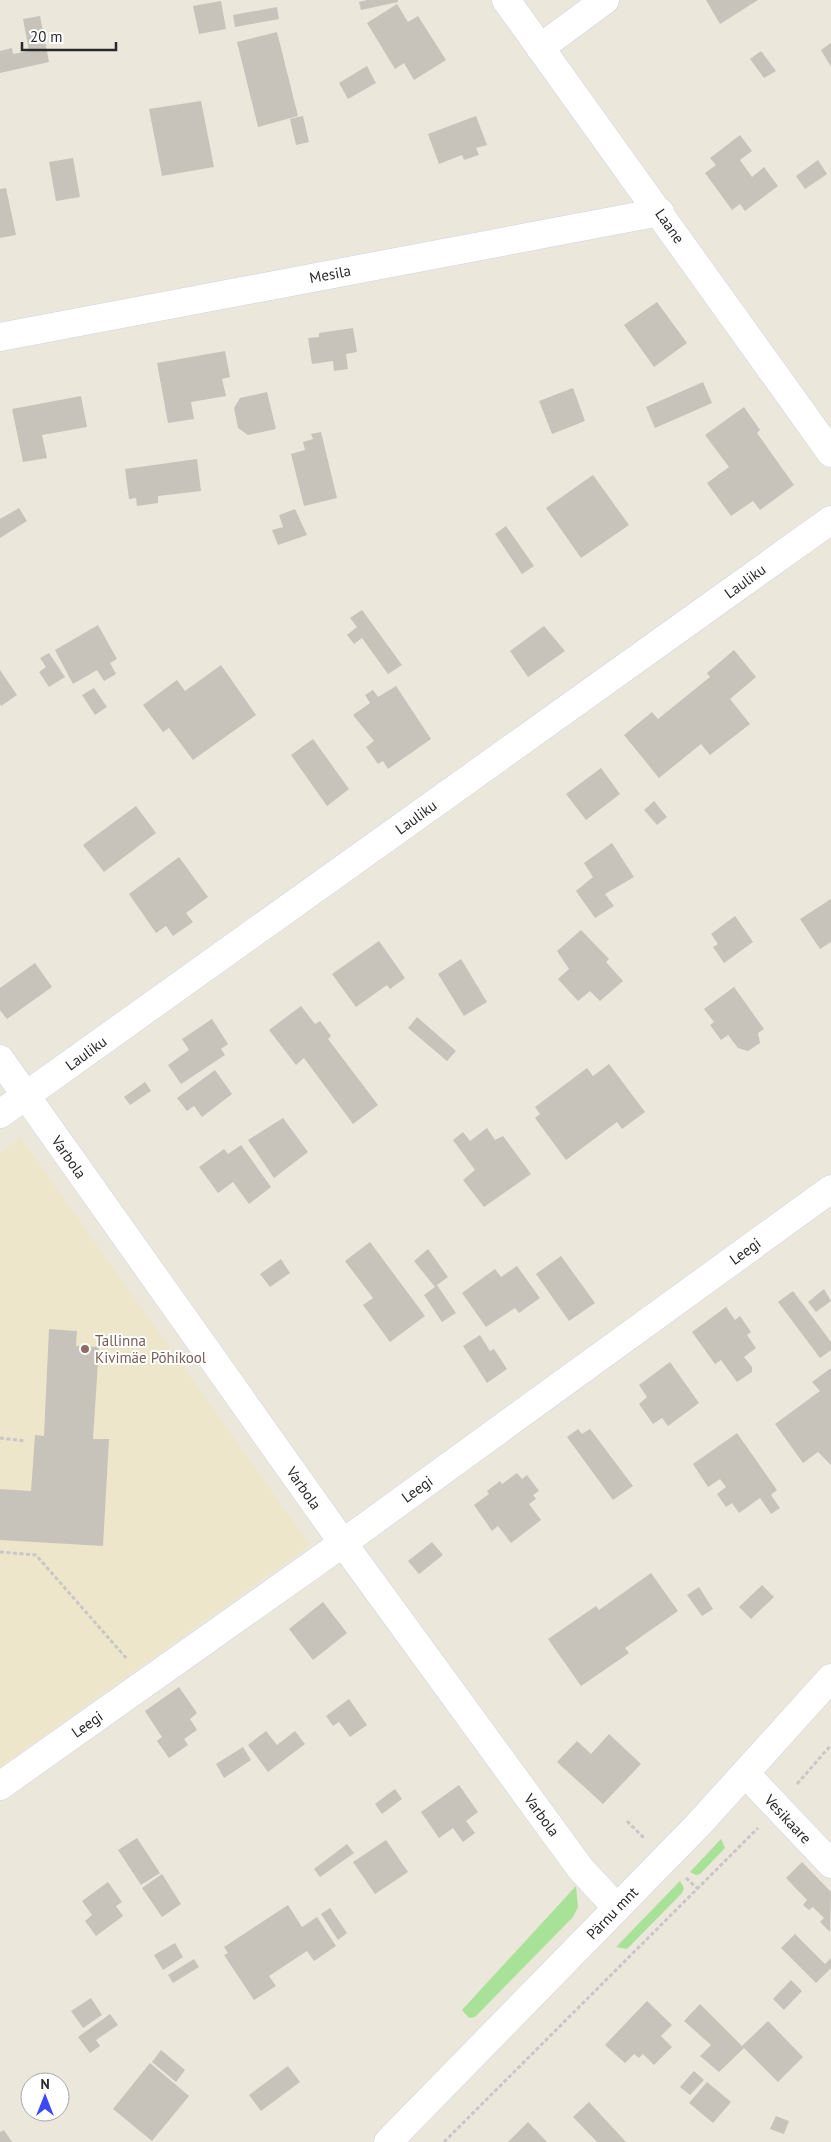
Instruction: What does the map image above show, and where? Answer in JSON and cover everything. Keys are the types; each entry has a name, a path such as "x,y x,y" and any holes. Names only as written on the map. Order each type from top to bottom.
{"street":[{"name":"Laane","path":"506,0 660,212 831,453"},
{"path":"540,48 605,0"},
{"name":"Mesila","path":"0,337 660,212"},
{"name":"Lauliku","path":"0,1114 831,520"},
{"name":"Varbola","path":"0,1059 343,1543 580,1868 617,1908"},
{"name":"Leegi","path":"0,1786 343,1543 831,1188"},
{"name":"Pärnu mnt","path":"388,2142 746,1774 831,1678"},
{"name":"Vesikaare","path":"746,1774 831,1864"}],"path":[{"path":"0,1438 26,1441"},
{"path":"0,1552 36,1555 147,1682"},
{"path":"444,2142 777,1808 831,1745"}],"shaded area":[{"name":"Tallinna Kivimäe Põhikool","path":"21,1138 310,1545 0,1767 0,1153"}],"green space":[{"path":"721,1839 725,1848 700,1874 696,1875 690,1872"},
{"path":"680,1881 684,1888 682,1893 627,1949 616,1947"},
{"path":"576,1886 578,1907 573,1917 475,2017 469,2018 462,2010"}],"building":[{"path":"367,0 398,0 398,2 361,10 359,2"},
{"path":"706,0 758,0 720,24"},
{"path":"221,1 226,29 199,34 193,6"},
{"path":"397,4 408,22 418,16 446,60 414,80 404,63 395,69 367,23"},
{"path":"277,7 279,19 235,27 233,15"},
{"path":"40,16 49,62 0,73 0,51 12,48 13,54 29,51 23,19"},
{"path":"277,32 298,116 258,127 237,42"},
{"path":"831,43 831,67 821,50"},
{"path":"761,51 776,71 764,78 750,59"},
{"path":"367,66 376,83 348,99 339,83"},
{"path":"201,101 214,167 162,176 149,109"},
{"path":"303,116 309,142 296,145 290,119"},
{"path":"476,116 487,145 476,148 479,155 464,160 462,155 439,164 428,134"},
{"path":"740,135 752,151 740,160 752,177 764,167 778,186 745,211 740,204 732,210 705,173 716,165 710,158"},
{"path":"73,158 80,197 56,201 49,162"},
{"path":"818,160 827,174 805,189 796,176"},
{"path":"6,188 16,235 0,238 0,189"},
{"path":"657,302 687,343 654,367 624,325"},
{"path":"353,328 357,352 346,354 348,369 334,371 333,361 312,364 308,338 319,337 319,333"},
{"path":"225,351 230,377 222,379 226,396 191,402 194,419 168,423 157,363"},
{"path":"703,382 712,403 655,428 646,407"},
{"path":"573,388 585,421 552,434 539,401"},
{"path":"267,392 276,429 248,435 238,428 234,408 240,398"},
{"path":"81,396 87,427 42,435 47,458 23,462 12,409"},
{"path":"744,407 760,430 757,433 794,485 760,510 753,501 731,516 707,483 729,467 705,435"},
{"path":"321,432 337,498 304,506 291,454 305,450 303,442 313,439 311,434"},
{"path":"197,459 201,491 158,496 158,503 137,506 136,498 129,499 125,469"},
{"path":"593,475 629,525 581,558 546,508"},
{"path":"19,508 27,521 0,538 0,519"},
{"path":"295,509 307,535 278,545 272,530 283,527 279,515"},
{"path":"506,526 534,566 522,574 495,534"},
{"path":"362,610 402,665 388,674 362,638 354,644 347,635 357,627 350,618"},
{"path":"98,625 117,659 110,663 116,674 104,681 97,670 73,684 55,650"},
{"path":"544,626 565,651 528,677 510,651"},
{"path":"734,650 756,677 730,699 750,724 710,755 701,744 659,778 624,735 652,712 658,719 710,677 707,673"},
{"path":"49,653 65,677 49,687 39,672 46,667 40,658"},
{"path":"221,665 256,715 193,760 169,728 163,732 143,705 177,680 185,691"},
{"path":"0,670 17,695 1,706 0,704"},
{"path":"396,686 431,739 388,769 383,761 378,764 366,747 374,741 353,715 370,703 365,695 373,690 378,697"},
{"path":"94,688 107,707 95,715 82,695"},
{"path":"313,739 349,789 327,806 291,755"},
{"path":"601,768 620,794 586,820 566,794"},
{"path":"654,801 667,817 657,825 644,810"},
{"path":"136,806 156,833 104,872 83,845"},
{"path":"612,843 634,877 605,894 614,906 595,918 576,891 593,877 584,863"},
{"path":"179,857 208,897 186,913 193,922 173,936 166,926 156,933 129,894"},
{"path":"831,899 831,942 820,949 800,919"},
{"path":"735,916 753,942 724,963 713,947 718,944 711,934"},
{"path":"581,930 609,959 606,962 623,981 600,1001 590,991 578,1001 558,979 569,969 557,951"},
{"path":"379,941 405,978 390,989 387,985 356,1007 332,974"},
{"path":"461,959 487,1002 464,1016 438,974"},
{"path":"35,963 52,987 7,1019 0,1010 0,988"},
{"path":"734,987 764,1029 758,1033 760,1043 748,1051 738,1048 728,1035 721,1040 710,1025 714,1022 704,1009"},
{"path":"301,1006 315,1024 320,1021 331,1036 328,1039 378,1105 353,1124 304,1058 296,1065 269,1030"},
{"path":"417,1017 456,1051 447,1061 408,1028"},
{"path":"212,1019 228,1044 221,1049 225,1055 181,1084 168,1065 189,1050 182,1039"},
{"path":"609,1064 645,1112 622,1129 617,1122 566,1160 535,1118 540,1114 535,1107 587,1068 593,1076"},
{"path":"215,1070 232,1094 202,1117 194,1106 187,1111 177,1098"},
{"path":"145,1082 151,1091 130,1105 124,1097"},
{"path":"283,1118 308,1152 274,1178 248,1140"},
{"path":"487,1128 495,1140 503,1136 531,1174 484,1207 463,1180 475,1170 453,1140 463,1132 470,1141"},
{"path":"241,1145 271,1187 249,1204 233,1182 218,1193 199,1167 224,1149 228,1154"},
{"path":"370,1242 425,1316 390,1342 363,1305 373,1298 345,1261"},
{"path":"428,1249 448,1277 437,1285 456,1313 442,1322 424,1295 435,1287 414,1261"},
{"path":"561,1256 595,1303 569,1321 536,1274"},
{"path":"281,1259 290,1273 270,1287 260,1274"},
{"path":"517,1266 540,1298 519,1313 515,1308 486,1327 462,1293 495,1269 501,1277"},
{"path":"824,1289 831,1301 816,1312 808,1302"},
{"path":"793,1291 831,1342 831,1350 820,1358 778,1302"},
{"path":"726,1307 735,1320 740,1316 751,1332 747,1335 756,1348 744,1357 752,1367 752,1372 737,1382 721,1360 715,1364 692,1332"},
{"path":"49,1329 77,1331 76,1346 99,1347 93,1439 109,1439 103,1546 0,1540 0,1489 31,1491 35,1435 44,1436"},
{"path":"480,1335 490,1351 494,1349 507,1369 487,1383 463,1346"},
{"path":"670,1362 699,1403 668,1426 662,1418 653,1424 639,1404 647,1397 639,1385"},
{"path":"831,1368 831,1465 818,1452 803,1463 775,1424 820,1391 812,1382"},
{"path":"578,1429 582,1434 590,1429 633,1486 613,1500 567,1437"},
{"path":"737,1433 777,1490 771,1495 780,1508 771,1514 760,1498 739,1513 732,1503 726,1507 717,1494 726,1487 720,1479 708,1487 693,1464"},
{"path":"517,1473 522,1479 527,1475 539,1491 533,1495 536,1499 529,1504 541,1520 511,1543 498,1526 492,1531 474,1505 489,1494 487,1491 500,1481 502,1484"},
{"path":"432,1542 443,1555 419,1574 408,1561"},
{"path":"651,1573 678,1611 625,1648 629,1653 581,1686 548,1639 596,1606 599,1610"},
{"path":"762,1585 774,1597 751,1619 739,1607"},
{"path":"699,1587 713,1609 702,1616 687,1595"},
{"path":"323,1602 347,1633 313,1660 289,1629"},
{"path":"179,1687 197,1713 190,1719 197,1730 184,1739 188,1745 169,1758 157,1741 162,1737 145,1711"},
{"path":"349,1699 367,1725 350,1737 339,1722 333,1726 326,1716"},
{"path":"266,1731 277,1745 295,1731 305,1744 268,1772 248,1745"},
{"path":"609,1734 641,1764 603,1804 557,1762 577,1741 591,1754"},
{"path":"243,1747 251,1760 224,1778 216,1764"},
{"path":"459,1785 478,1812 466,1821 475,1833 463,1842 453,1828 439,1838 421,1812"},
{"path":"395,1789 402,1799 382,1814 375,1804"},
{"path":"137,1838 160,1873 141,1885 118,1850"},
{"path":"386,1840 408,1872 375,1894 353,1862"},
{"path":"347,1844 354,1853 320,1877 314,1869"},
{"path":"802,1862 831,1892 830,1932 820,1922 824,1918 813,1907 809,1910 803,1905 807,1900 786,1878"},
{"path":"162,1874 181,1904 162,1917 142,1888"},
{"path":"108,1882 122,1902 116,1906 123,1916 96,1936 85,1921 92,1915 82,1901"},
{"path":"288,1905 302,1927 317,1917 336,1946 314,1961 307,1951 269,1976 276,1986 254,2000 224,1955 228,1953 224,1947"},
{"path":"330,1908 347,1933 338,1940 321,1914"},
{"path":"795,1934 825,1964 831,1958 831,1968 816,1983 781,1948"},
{"path":"175,1943 183,1957 163,1970 154,1955"},
{"path":"194,1959 199,1967 173,1983 168,1975"},
{"path":"791,1980 802,1991 784,2010 773,1999"},
{"path":"91,1998 102,2015 83,2028 71,2011"},
{"path":"647,2001 672,2025 661,2036 672,2047 654,2065 643,2054 639,2058 634,2054 625,2063 605,2045"},
{"path":"700,2004 742,2046 768,2021 803,2057 778,2082 744,2048 719,2072 700,2056 711,2045 684,2021"},
{"path":"110,2014 118,2025 96,2040 100,2046 90,2053 78,2037"},
{"path":"161,2050 185,2070 176,2082 152,2062"},
{"path":"150,2063 189,2096 152,2141 113,2109"},
{"path":"288,2066 300,2082 261,2111 249,2095"},
{"path":"694,2071 704,2080 690,2095 680,2087"},
{"path":"707,2082 731,2102 713,2123 689,2103"},
{"path":"589,2102 626,2142 597,2142 573,2117"},
{"path":"776,2116 789,2121 784,2134 770,2129"},
{"path":"528,2122 547,2142 508,2142"},
{"path":"4,2130 12,2142 0,2142 0,2132"}],"place":[{"name":"Tallinna Kivimäe Põhikool","path":"85,1349"}]}
